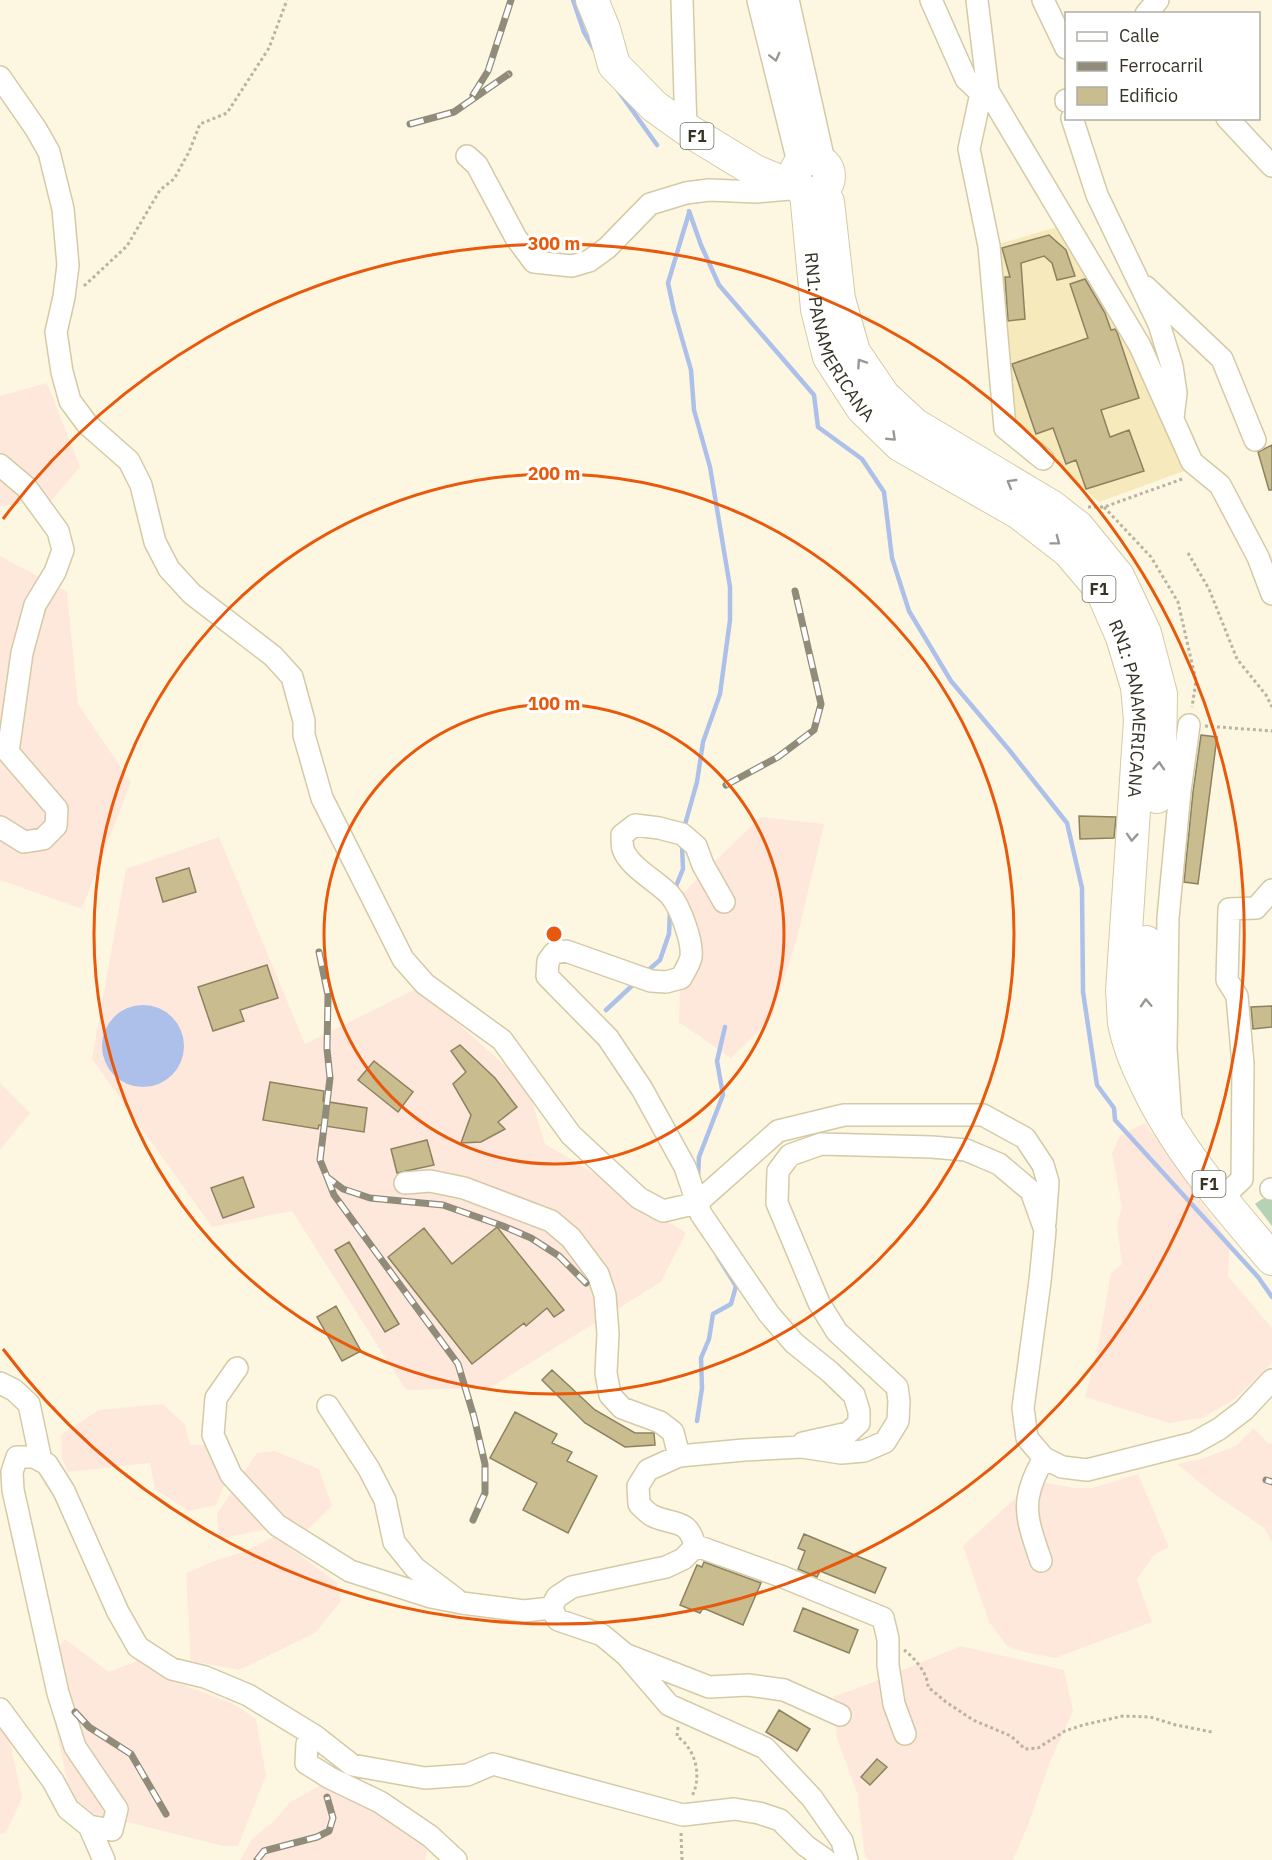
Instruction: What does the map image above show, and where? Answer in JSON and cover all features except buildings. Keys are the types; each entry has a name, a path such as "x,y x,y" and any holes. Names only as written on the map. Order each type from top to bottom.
{"highway":[{"name":"F1","path":"592,0 604,29 614,64 654,106 686,129 755,171 779,181 808,179"},
{"name":"RN1: PANAMERICANA","path":"808,179 854,352 884,396 914,424 1051,506 1078,527 1118,576 1145,633 1161,694 1160,753 1144,967 1147,1028 1155,1103"},
{"name":"RN1: PANAMERICANA","path":"808,179 819,319 829,357 862,408 900,445 1019,513 1068,551 1102,591 1122,638 1137,687 1140,720 1122,991 1124,1023 1135,1061 1155,1103 1185,1153 1272,1259"}],"main road":[{"path":"761,0 808,179"},
{"path":"785,0 808,179"}],"street":[{"path":"682,0 686,129"},
{"path":"930,0 966,79 984,92 1140,346 1192,462 1220,485 1258,557 1272,594"},
{"path":"977,0 984,92 969,149 989,246 1005,428 1043,459"},
{"path":"1043,0 1065,46"},
{"path":"1148,12 1158,0"},
{"path":"0,77 49,152 63,209 68,248 64,297 56,332 62,372 70,401 87,424 129,461 141,484 155,542 169,570 192,594 273,656 292,677 304,721 304,735 322,798 403,960 425,984 502,1040 571,1135 639,1198 663,1211 697,1203 778,1131 844,1115 983,1115 1025,1138 1043,1165 1048,1182 1045,1230 1023,1408 1027,1438 1044,1458 1062,1467 1088,1470 1194,1443 1219,1429 1244,1410 1272,1380"},
{"path":"1073,120 1096,195 1160,324 1172,366 1176,393 1173,419"},
{"path":"1229,120 1272,166"},
{"path":"467,156 477,165 516,238 534,262 572,266 589,261 607,248 650,204 686,193 709,190 756,192 808,179"},
{"path":"1137,278 1222,359 1255,440"},
{"path":"0,465 26,487 58,531 63,549 55,572 35,604 22,653 8,752 57,809 56,826 43,839 24,842 0,827"},
{"path":"1171,1129 1166,1048 1168,918 1180,791 1189,725"},
{"path":"724,902 703,865 696,846 682,834 635,825 622,835 623,848 629,861 672,897 685,925 691,954 688,966 681,978 666,982 651,981 566,951 554,953 548,961 547,976 608,1038 642,1089 685,1167 701,1214 770,1314 794,1343 854,1395 860,1411 859,1423 848,1433 785,1448"},
{"path":"1221,1199 1242,1179 1243,1064 1237,996 1227,980 1229,909 1256,908 1272,890"},
{"path":"551,1608 557,1597 572,1587 666,1567 683,1559 695,1547 692,1535 680,1523 652,1516 639,1504 638,1486 648,1470 680,1456 802,1447 841,1453 864,1451 885,1442 898,1420 897,1387 837,1332 819,1303 777,1203 778,1172 790,1155 821,1144 932,1146 966,1150 999,1164 1031,1191 1045,1230"},
{"path":"405,1183 430,1181 464,1188 551,1221 571,1238 598,1274 605,1295 608,1334 606,1373 610,1395 622,1408 660,1422 674,1432 680,1456"},
{"path":"237,1368 216,1398 213,1435 231,1475 277,1525 350,1571 431,1598 524,1611 551,1608"},
{"path":"0,1383 14,1390 28,1404 41,1461"},
{"path":"328,1406 369,1469 385,1500 394,1542 415,1568 462,1603"},
{"path":"89,1826 112,1830 117,1809 75,1747 58,1694 13,1490 12,1472 17,1457 34,1457 46,1464 63,1491 118,1612 138,1647 172,1669 205,1677 248,1695 315,1736 352,1766 425,1778 466,1775 493,1764 683,1815 734,1809 759,1813 780,1820 806,1846 826,1860"},
{"path":"1041,1561 1026,1512 1035,1473 1044,1458"},
{"path":"694,1545 783,1577 883,1618 888,1639 888,1665 894,1704 905,1734"},
{"path":"551,1608 558,1620 602,1635 626,1655 669,1705 765,1748 812,1798 842,1841 847,1860"},
{"path":"626,1655 709,1687 748,1685 784,1690 840,1715"},
{"path":"0,1709 52,1781 68,1809 89,1826 104,1860"},
{"path":"315,1736 307,1744 306,1763 330,1778 380,1802 430,1836 456,1860"}],"path":[{"path":"64,297 87,285 127,246 160,190 174,179 189,153 200,124 227,113 269,48 287,0"},
{"path":"1051,506 1104,507 1204,471"},
{"path":"1104,507 1151,557 1178,602 1196,681 1189,725 1272,731"},
{"path":"1188,553 1209,588 1237,659 1266,695 1272,707"},
{"path":"888,1639 912,1656 928,1680 928,1687 946,1702 973,1720 1011,1736 1025,1749 1038,1748 1065,1731 1123,1716 1150,1717 1212,1732"},
{"path":"680,1710 676,1736 688,1746 695,1764 698,1785 683,1815 682,1860"}],"shaded area":[{"path":"1060,226 1113,307 1187,470 1099,502 1012,424 999,244"},
{"path":"47,383 80,467 51,501 0,506 0,396"},
{"path":"0,556 67,592 78,704 131,782 82,909 0,880"},
{"path":"760,817 824,824 797,938 772,1017 731,1058 679,1022 684,892"},
{"path":"219,837 305,1044 418,988 527,1085 545,1144 686,1233 661,1282 490,1388 406,1390 292,1211 212,1227 92,1059 126,869"},
{"path":"0,1083 30,1113 0,1150"},
{"path":"1145,1123 1230,1243 1228,1276 1272,1328 1272,1363 1235,1399 1202,1418 1169,1423 1085,1397 1097,1353 1111,1273 1122,1264 1117,1225 1122,1207 1112,1153 1120,1136"},
{"path":"163,1404 185,1425 190,1445 210,1445 226,1482 216,1505 189,1511 155,1489 150,1463 68,1472 62,1458 61,1435 99,1410"},
{"path":"1254,1428 1269,1444 1272,1443 1272,1542 1264,1528 1210,1491 1177,1464 1205,1458 1237,1445"},
{"path":"275,1451 319,1469 332,1506 305,1532 262,1530 219,1539 217,1514 257,1453"},
{"path":"1138,1474 1169,1547 1154,1555 1137,1579 1152,1622 1055,1658 1008,1647 989,1622 963,1546 1034,1481 1075,1488 1092,1488"},
{"path":"275,1536 337,1583 341,1601 315,1633 239,1670 191,1661 186,1573 243,1552"},
{"path":"65,1639 109,1672 145,1658 179,1683 234,1704 256,1719 266,1775 238,1846 223,1846 91,1813 72,1796 43,1667"},
{"path":"961,1646 1064,1670 1073,1711 1050,1762 1013,1860 869,1860 865,1857 857,1792 837,1739 834,1696"},
{"path":"0,1724 8,1733 22,1798 6,1833 0,1834"},
{"path":"325,1783 430,1841 425,1860 240,1860 252,1839 275,1820 290,1802"}],"green space":[{"path":"1272,1198 1272,1226 1255,1204 1262,1199"}],"water":[{"path":"143,1005 159,1008 172,1017 181,1030 184,1046 181,1062 172,1075 159,1084 143,1087 127,1084 114,1075 105,1062 102,1046 105,1030 114,1017 127,1008"}],"waterway":[{"path":"573,0 584,32 595,51"},
{"path":"617,89 657,145"},
{"path":"689,211 719,285 814,395 818,427 862,459 884,492 892,558 909,611 951,681 1067,823 1082,888 1083,992 1097,1085 1114,1108 1115,1120 1258,1277 1272,1297"},
{"path":"684,828 697,782 703,742 720,694 730,620 730,587 710,467 694,410 691,370 668,283 689,213"},
{"path":"674,891 683,869 682,845"},
{"path":"645,973 660,960 669,934 670,911"},
{"path":"606,1010 635,983"},
{"path":"698,1178 699,1157 723,1095 717,1061 725,1027"},
{"path":"697,1421 702,1388 701,1358 709,1339 713,1314 731,1304 736,1286 718,1257"}],"railway":[{"path":"473,95 488,71 511,0"},
{"path":"410,124 454,112 509,74"},
{"path":"726,785 778,757 814,730 821,704 795,591"},
{"path":"319,952 328,995 327,1049 330,1078 320,1160 327,1177 343,1189 370,1198 443,1205 503,1226 531,1238 559,1256 586,1283"},
{"path":"327,1177 334,1195 458,1364 485,1464 485,1493 473,1520"},
{"path":"1266,1480 1272,1482"},
{"path":"75,1712 89,1727 131,1754 166,1814"},
{"path":"257,1860 264,1851 317,1837 329,1831 333,1818 327,1797"}]}
